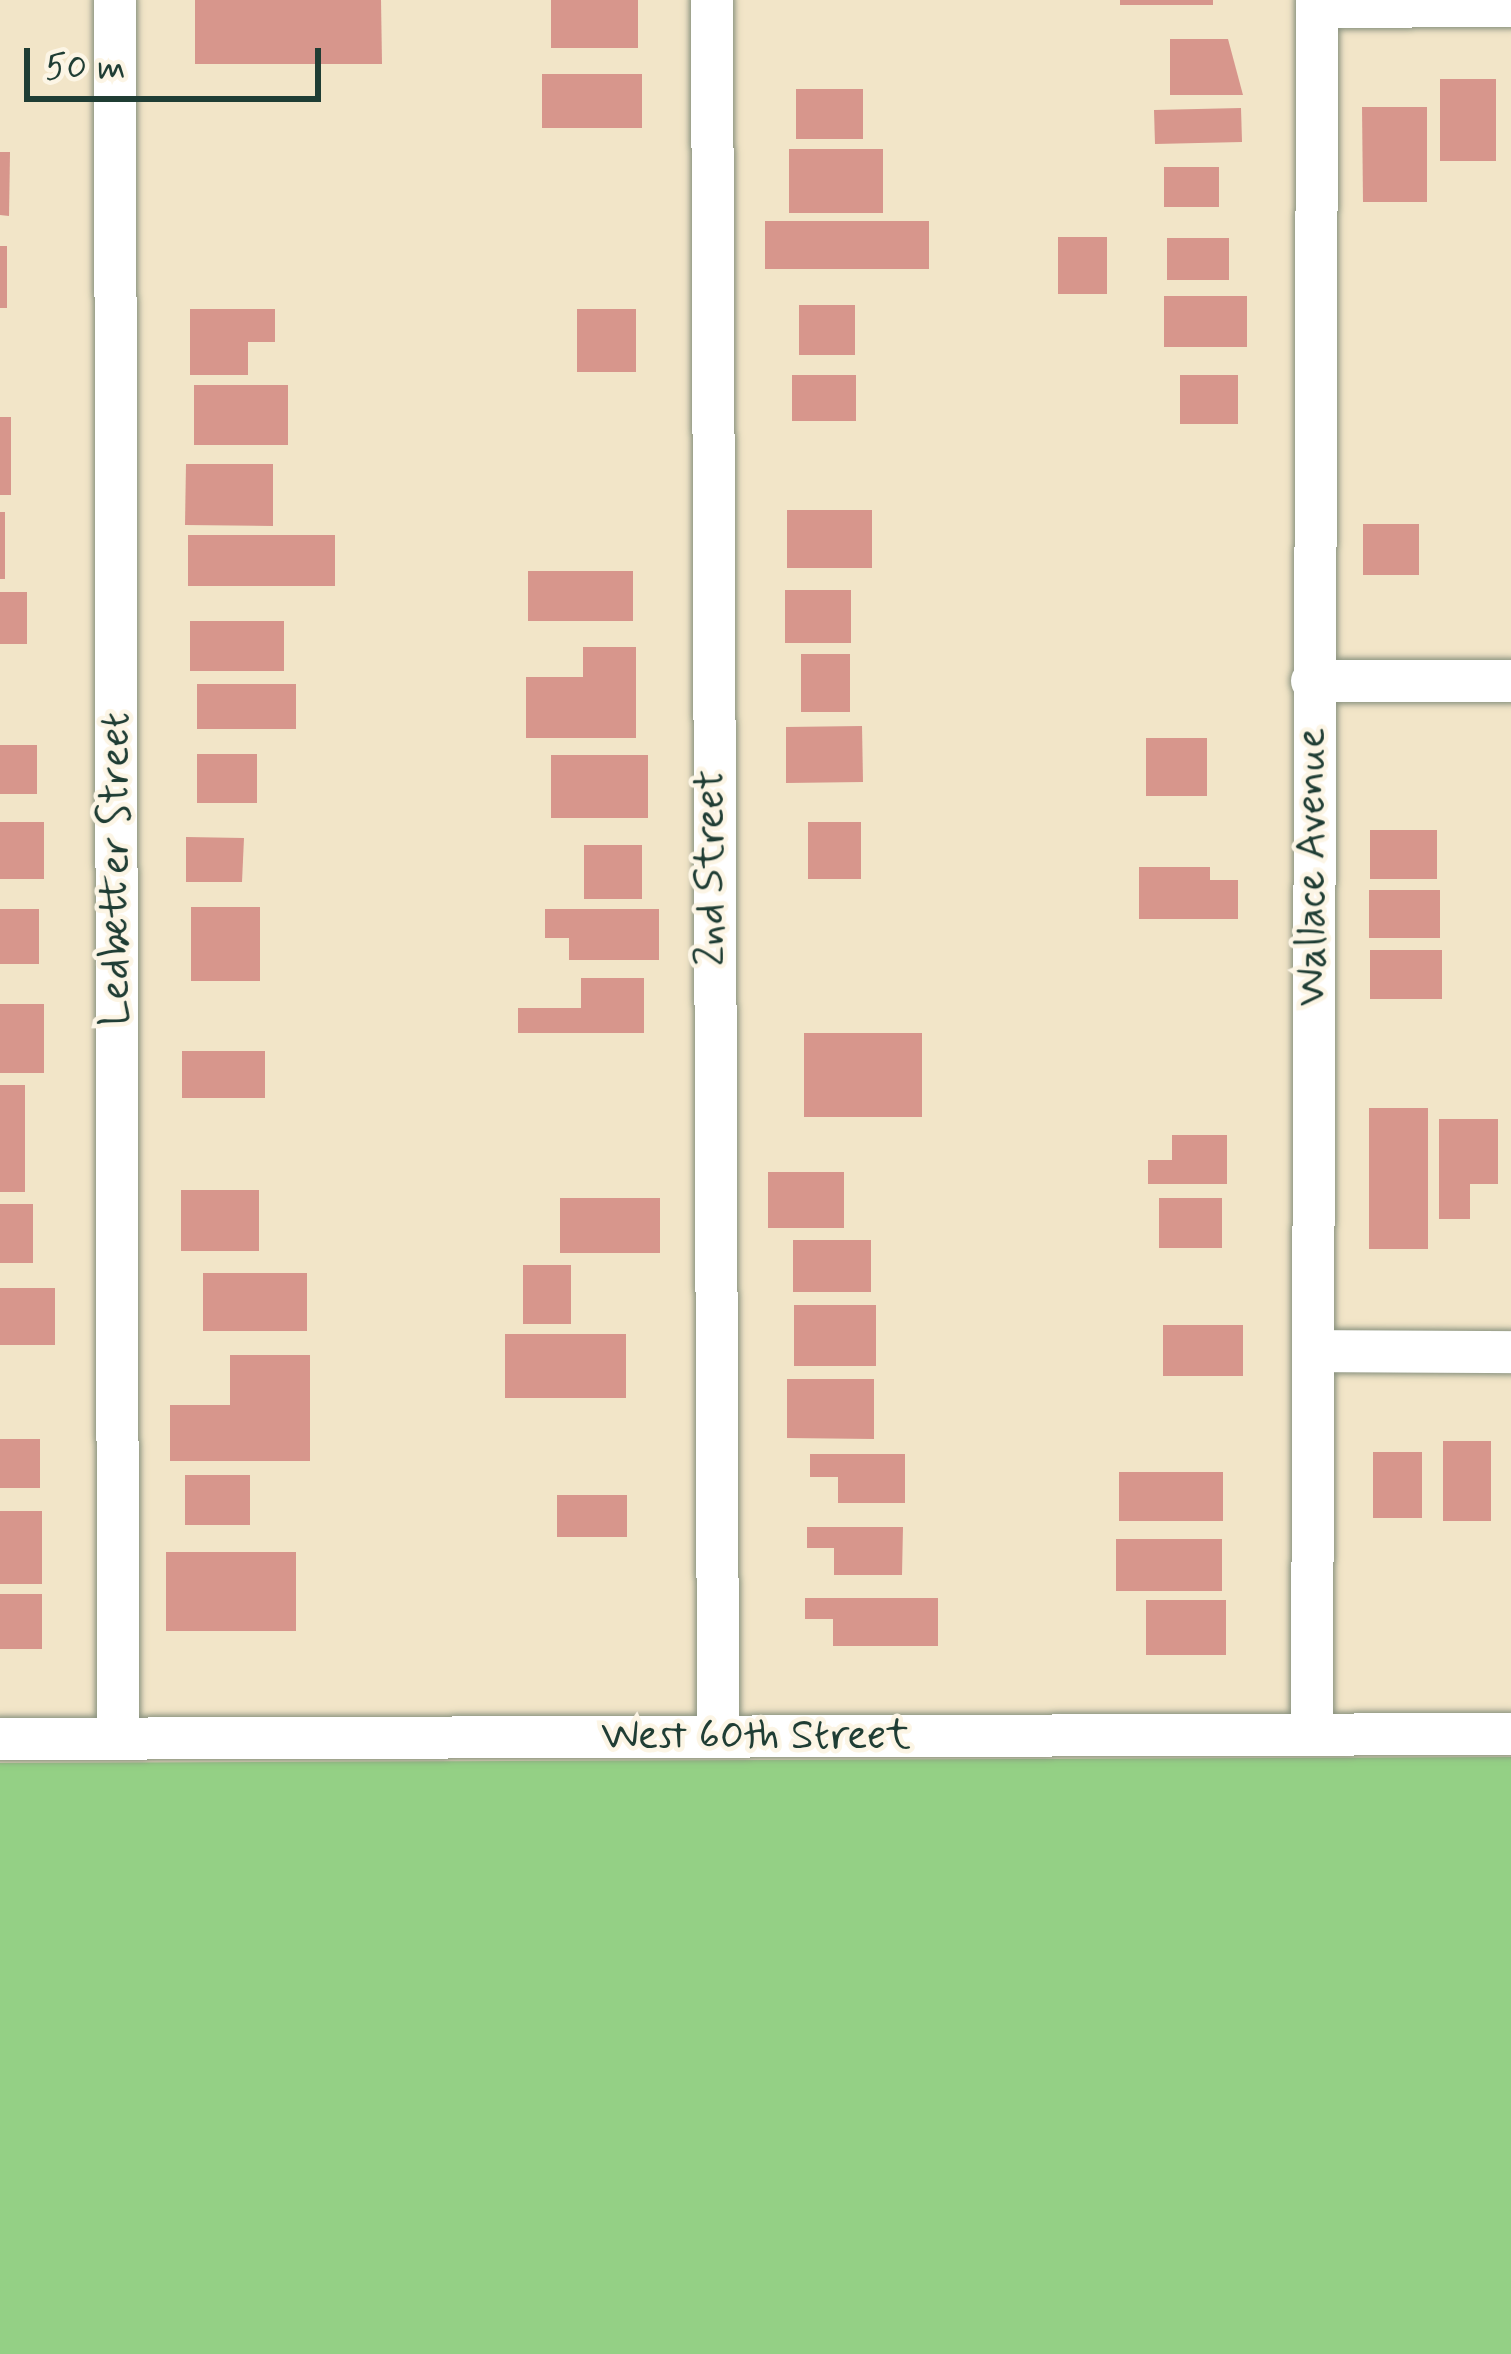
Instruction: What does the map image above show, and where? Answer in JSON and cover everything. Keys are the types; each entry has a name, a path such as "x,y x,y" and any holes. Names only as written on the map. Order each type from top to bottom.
{"street":[{"name":"Ledbetter Street","path":"116,0 118,1739"},
{"name":"2nd Street","path":"712,0 718,1737"},
{"path":"1317,3 1511,6"},
{"name":"Wallace Avenue","path":"1312,1735 1317,3"},
{"path":"1312,681 1511,681"},
{"path":"1316,1351 1511,1352"},
{"name":"West 60th Street","path":"0,1739 1511,1734"}],"green space":[{"path":"1511,1757 1511,2354 0,2354 0,1763"}],"building":[{"path":"195,0 381,0 382,64 195,64"},
{"path":"551,0 638,0 638,48 551,48"},
{"path":"1120,0 1213,0 1213,5 1120,5"},
{"path":"1170,39 1228,39 1243,95 1170,95"},
{"path":"542,74 642,74 642,128 542,128"},
{"path":"1440,79 1496,79 1496,161 1440,161"},
{"path":"796,89 863,89 863,139 796,139"},
{"path":"1362,107 1427,107 1427,202 1363,202"},
{"path":"1241,108 1242,142 1155,144 1154,110"},
{"path":"789,149 883,149 883,213 789,213"},
{"path":"0,152 10,152 9,216 0,215"},
{"path":"1164,167 1219,167 1219,207 1164,207"},
{"path":"765,221 929,221 929,269 765,269"},
{"path":"1058,237 1107,237 1107,294 1058,294"},
{"path":"1167,238 1229,238 1229,280 1167,280"},
{"path":"0,246 7,246 7,308 0,308"},
{"path":"1164,296 1247,296 1247,347 1164,347"},
{"path":"799,305 855,305 855,355 799,355"},
{"path":"190,309 275,309 275,342 248,342 248,375 190,375"},
{"path":"577,309 636,309 636,372 577,372"},
{"path":"792,375 856,375 856,421 792,421"},
{"path":"1180,375 1238,375 1238,424 1180,424"},
{"path":"194,385 288,385 288,445 194,445"},
{"path":"0,417 11,417 11,495 0,495"},
{"path":"186,464 273,464 273,526 185,525"},
{"path":"787,510 872,510 872,568 787,568"},
{"path":"0,512 5,512 5,579 0,579"},
{"path":"1363,524 1419,524 1419,575 1363,575"},
{"path":"188,535 335,535 335,586 188,586"},
{"path":"528,571 633,571 633,621 528,621"},
{"path":"785,590 851,590 851,643 785,643"},
{"path":"0,592 27,592 27,644 0,644"},
{"path":"190,621 284,621 284,671 190,671"},
{"path":"583,647 636,647 636,738 526,738 526,677 583,677"},
{"path":"801,654 850,654 850,712 801,712"},
{"path":"197,684 296,684 296,729 197,729"},
{"path":"862,726 863,782 786,783 786,727"},
{"path":"1146,738 1207,738 1207,796 1146,796"},
{"path":"0,745 37,745 37,794 0,794"},
{"path":"197,754 257,754 257,803 197,803"},
{"path":"551,755 648,755 648,818 551,818"},
{"path":"0,822 44,822 44,879 0,879"},
{"path":"808,822 861,822 861,879 808,879"},
{"path":"1370,830 1437,830 1437,879 1370,879"},
{"path":"186,837 244,838 242,882 186,882"},
{"path":"584,845 642,845 642,899 584,899"},
{"path":"1139,867 1210,867 1210,880 1238,880 1238,919 1139,919"},
{"path":"1369,890 1440,890 1440,938 1369,938"},
{"path":"191,907 260,907 260,981 191,981"},
{"path":"0,909 39,909 39,964 0,964"},
{"path":"545,909 659,909 659,960 569,960 569,938 545,938"},
{"path":"1370,950 1442,950 1442,999 1370,999"},
{"path":"581,978 644,978 644,1033 518,1033 518,1008 581,1008"},
{"path":"0,1004 44,1004 44,1073 0,1073"},
{"path":"804,1033 922,1033 922,1117 804,1117"},
{"path":"182,1051 265,1051 265,1098 182,1098"},
{"path":"0,1085 25,1085 25,1192 0,1192"},
{"path":"1369,1108 1428,1108 1428,1249 1369,1249"},
{"path":"1439,1119 1498,1119 1498,1184 1470,1184 1470,1219 1439,1219"},
{"path":"1172,1135 1227,1135 1227,1184 1148,1184 1148,1160 1172,1160"},
{"path":"768,1172 844,1172 844,1228 768,1228"},
{"path":"181,1190 259,1190 259,1251 181,1251"},
{"path":"560,1198 660,1198 660,1253 560,1253"},
{"path":"1159,1198 1222,1198 1222,1248 1159,1248"},
{"path":"0,1204 33,1204 33,1263 0,1263"},
{"path":"793,1240 871,1240 871,1292 793,1292"},
{"path":"523,1265 571,1265 571,1324 523,1324"},
{"path":"203,1273 307,1273 307,1331 203,1331"},
{"path":"0,1288 55,1288 55,1345 0,1345"},
{"path":"794,1305 876,1305 876,1366 794,1366"},
{"path":"1163,1325 1243,1325 1243,1376 1163,1376"},
{"path":"505,1334 626,1334 626,1398 505,1398"},
{"path":"230,1355 310,1355 310,1461 170,1461 170,1405 230,1405"},
{"path":"787,1379 874,1379 874,1439 787,1438"},
{"path":"0,1439 40,1439 40,1488 0,1488"},
{"path":"1443,1441 1491,1441 1491,1521 1443,1521"},
{"path":"1373,1452 1422,1452 1422,1518 1373,1518"},
{"path":"810,1454 905,1454 905,1503 838,1503 838,1477 810,1477"},
{"path":"1119,1472 1223,1472 1223,1521 1119,1521"},
{"path":"185,1475 250,1475 250,1525 185,1525"},
{"path":"557,1495 627,1495 627,1537 557,1537"},
{"path":"0,1511 42,1511 42,1584 0,1584"},
{"path":"807,1527 903,1527 902,1575 834,1575 834,1548 807,1548"},
{"path":"1116,1539 1222,1539 1222,1591 1116,1591"},
{"path":"166,1552 296,1552 296,1631 166,1631"},
{"path":"0,1594 42,1594 42,1649 0,1649"},
{"path":"805,1598 938,1598 938,1646 833,1646 833,1619 805,1619"},
{"path":"1146,1600 1226,1600 1226,1655 1146,1655"}]}
